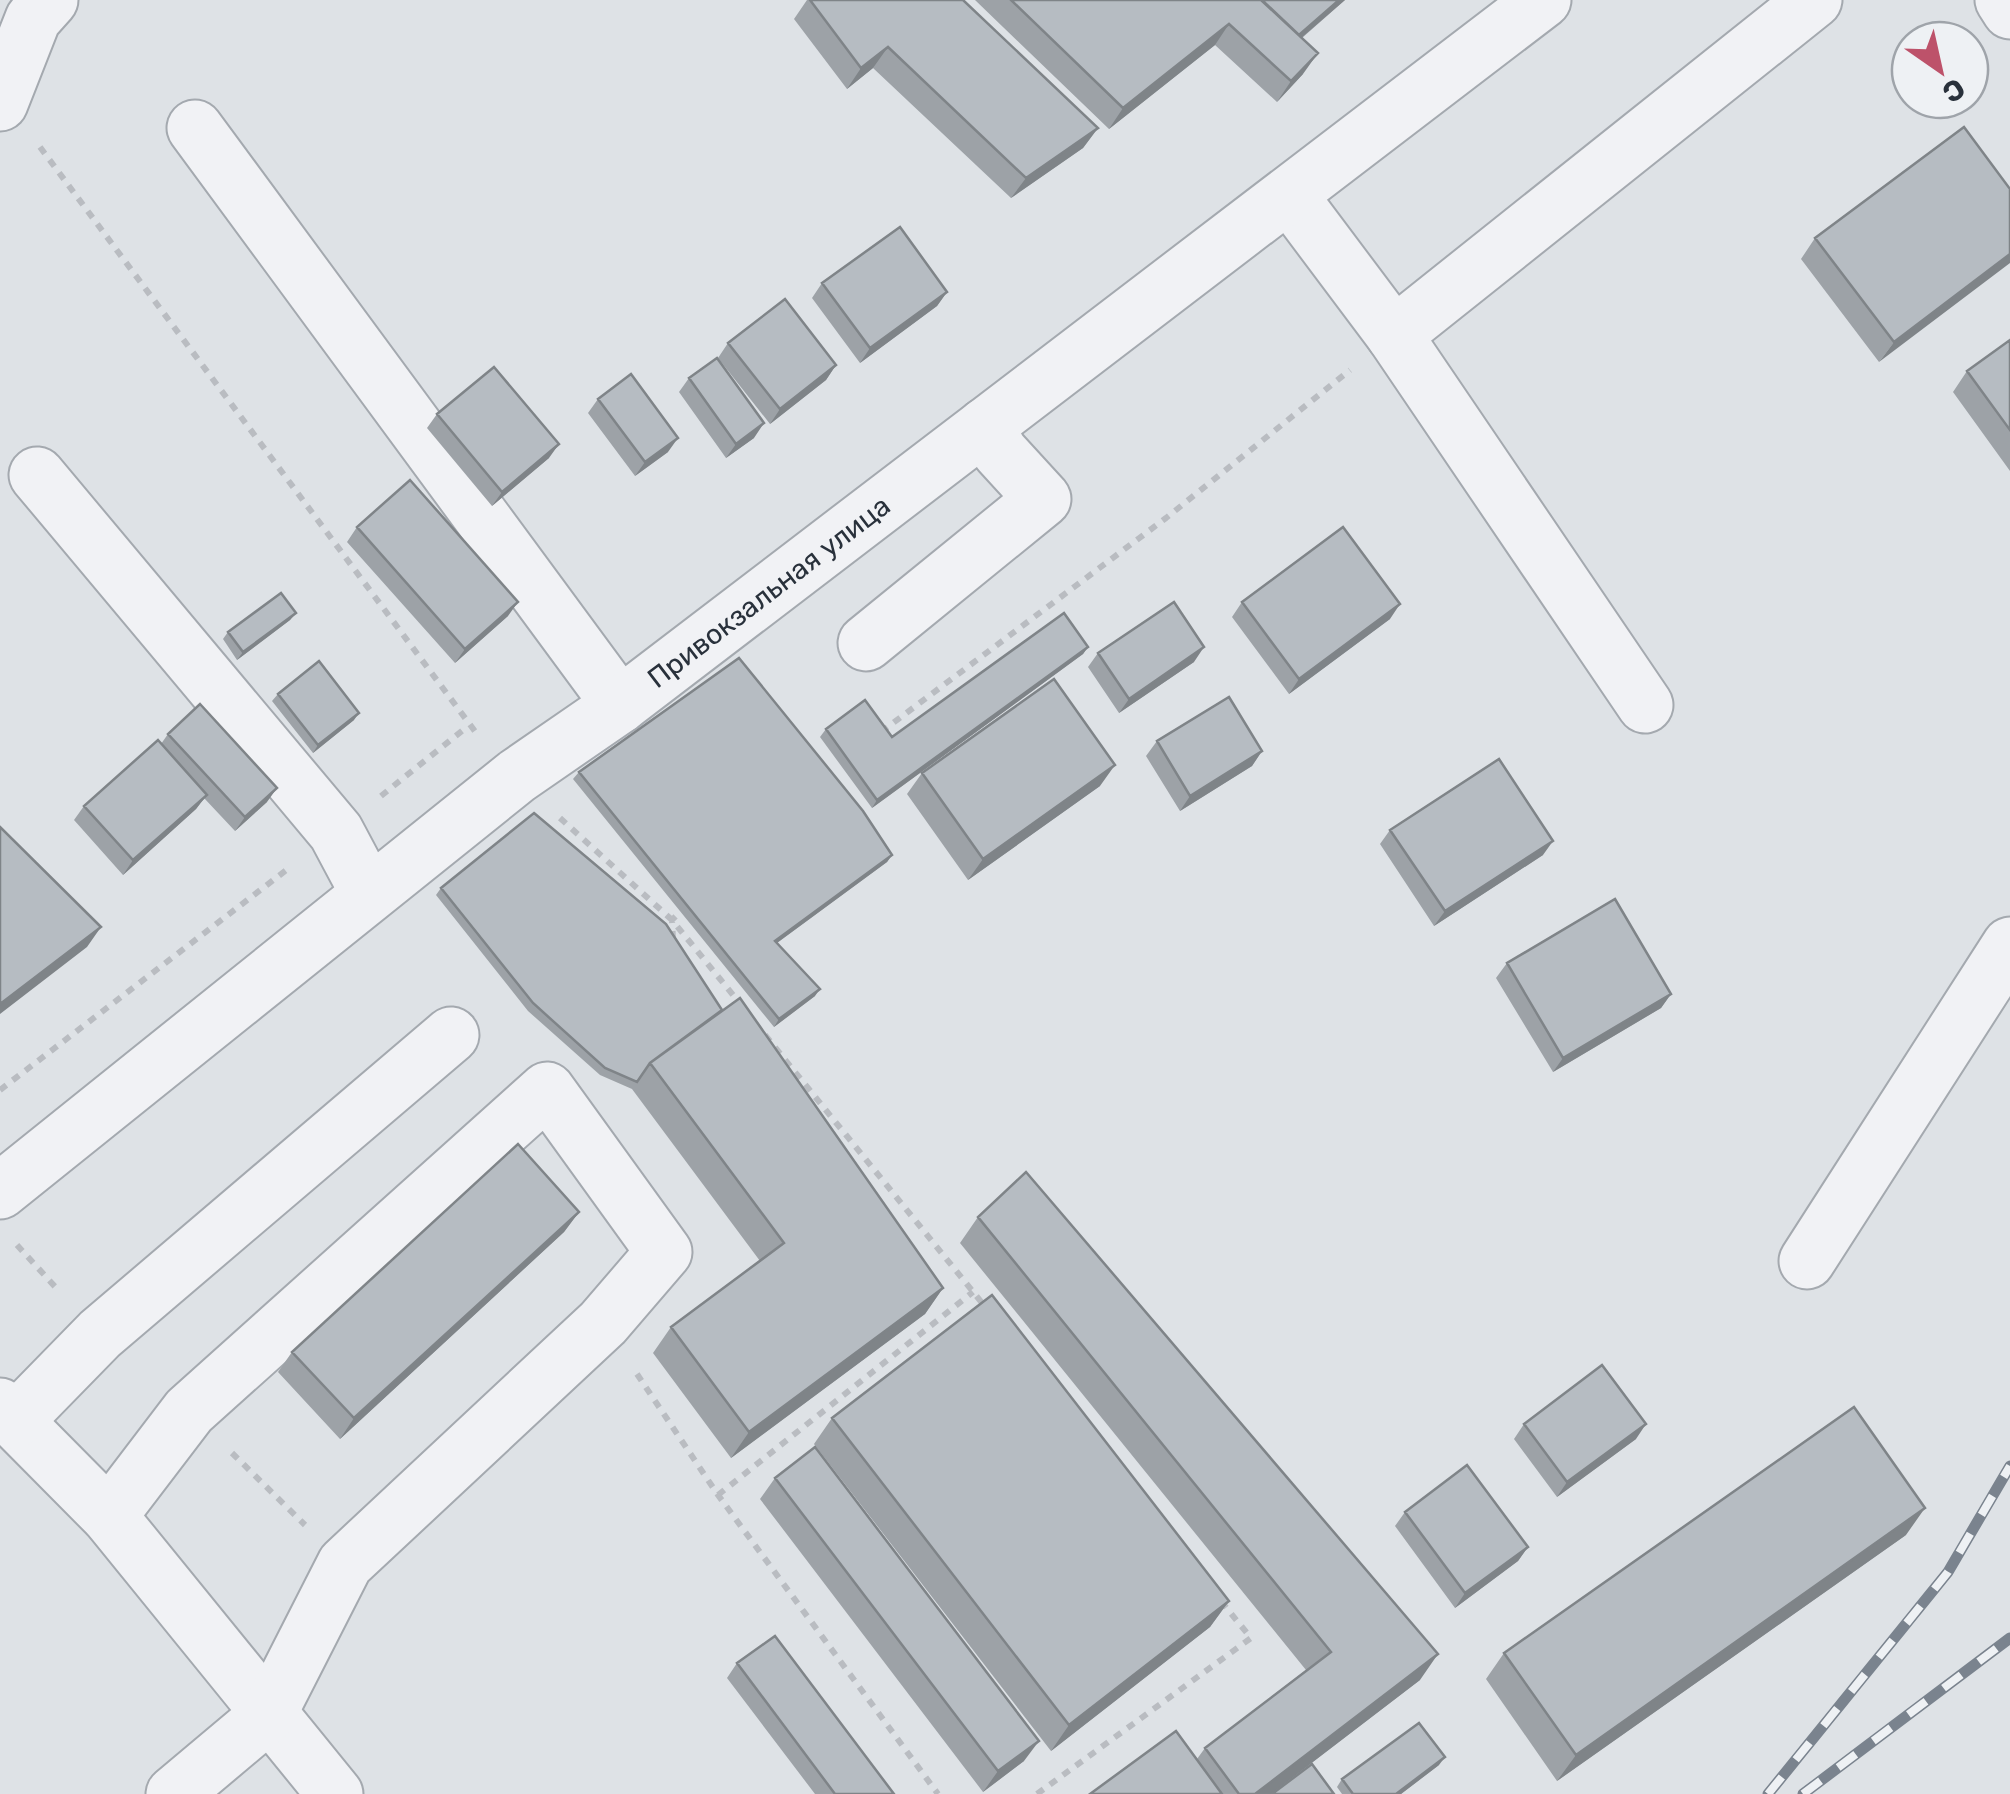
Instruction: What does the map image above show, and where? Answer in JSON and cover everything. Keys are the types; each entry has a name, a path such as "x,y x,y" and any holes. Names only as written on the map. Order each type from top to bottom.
{"street":[{"path":"1,100 33,20 50,0"},
{"name":"Привокзальная улица","path":"0,1191 517,776 620,705 1543,0"},
{"path":"1394,335 1814,0"},
{"path":"2004,0 2010,11"},
{"path":"196,128 620,705"},
{"path":"1288,194 1394,335 1645,705"},
{"path":"866,643 1043,499 1000,452 985,426"},
{"path":"37,474 336,832 370,894"},
{"path":"1807,1260 2010,944"},
{"path":"336,1794 109,1516 8,1414 450,1036"},
{"path":"109,1516 189,1412 548,1090 664,1252 603,1323 346,1564 268,1715 174,1794"}],"path":[{"path":"1,100 468,726 672,920 747,1012"},
{"path":"876,736 1166,518 1394,335"},
{"path":"0,1090 468,726"},
{"path":"674,953 672,920 686,906"},
{"path":"760,1028 997,1322"},
{"path":"718,1495 972,1292"},
{"path":"603,1323 718,1495 938,1794"},
{"path":"1037,1794 1251,1638 1214,1593"}],"building":[{"path":"810,0 963,0 1098,128 1026,178 888,47 861,68"},
{"path":"1011,0 1261,0 1318,53 1291,81 1229,24 1123,108"},
{"path":"1262,0 1339,0 1299,35"},
{"path":"1964,127 2010,189 2010,254 1894,342 1815,238"},
{"path":"900,227 947,292 870,348 822,283"},
{"path":"785,299 836,365 780,409 728,343"},
{"path":"2010,340 2010,430 1967,371"},
{"path":"717,358 764,423 736,444 689,378"},
{"path":"494,367 559,444 502,492 437,414"},
{"path":"631,374 678,438 645,462 598,399"},
{"path":"410,480 518,602 465,649 357,527"},
{"path":"1343,527 1400,604 1299,679 1242,602"},
{"path":"281,593 296,613 243,652 228,632"},
{"path":"1174,602 1204,647 1129,699 1098,653"},
{"path":"1064,613 1088,647 877,800 826,729 865,700 892,737"},
{"path":"739,658 863,811 892,855 775,941 820,989 779,1019 579,772"},
{"path":"319,661 359,713 318,745 278,694"},
{"path":"1054,679 1115,765 983,859 922,773"},
{"path":"1229,697 1262,751 1190,796 1157,741"},
{"path":"200,704 277,788 245,817 168,734"},
{"path":"158,740 207,795 133,860 84,806"},
{"path":"1499,759 1553,841 1445,911 1390,830"},
{"path":"534,813 666,924 722,1010 650,1063 637,1082 605,1068 533,1003 441,888"},
{"path":"0,827 101,927 0,1004"},
{"path":"1615,899 1671,994 1563,1058 1507,963"},
{"path":"740,998 943,1288 749,1432 671,1327 784,1243 650,1063"},
{"path":"518,1144 579,1212 354,1418 292,1352"},
{"path":"1026,1172 1438,1654 1255,1794 1239,1794 1205,1748 1331,1652 978,1217"},
{"path":"992,1295 1229,1601 1069,1725 832,1418"},
{"path":"1602,1365 1646,1424 1567,1482 1524,1424"},
{"path":"1854,1407 1925,1508 1576,1755 1504,1653"},
{"path":"815,1447 1039,1741 998,1771 775,1478"},
{"path":"1467,1465 1528,1547 1465,1593 1405,1512"},
{"path":"775,1636 894,1794 835,1794 737,1663"},
{"path":"1419,1723 1445,1757 1396,1794 1353,1794 1342,1779"},
{"path":"1176,1731 1222,1794 1090,1794"},
{"path":"1312,1764 1334,1794 1272,1794"}],"railway":[{"path":"1768,1794 1948,1572 2010,1466"},
{"path":"1803,1794 2010,1638"}]}
